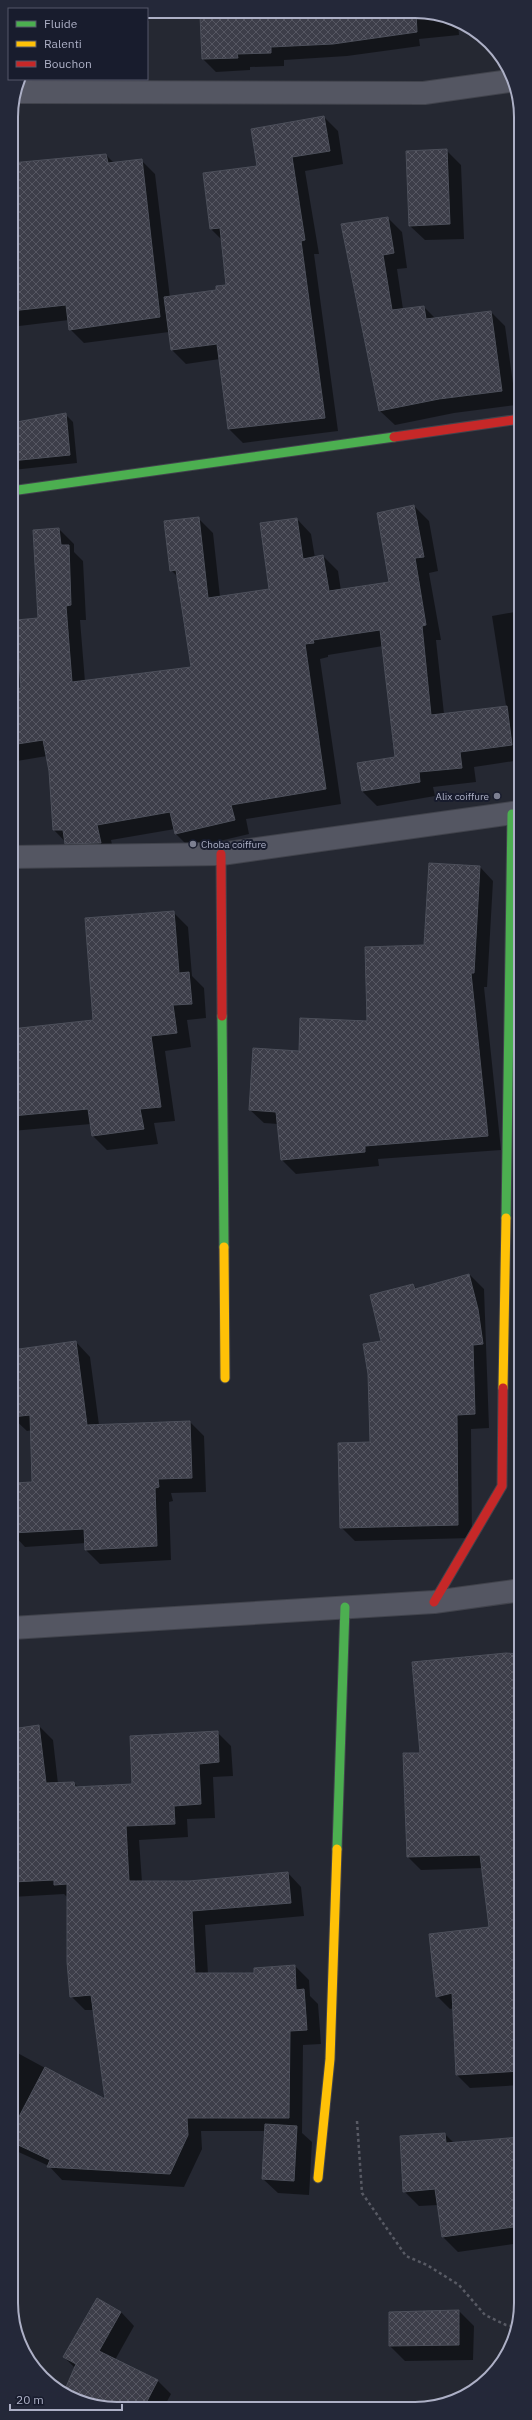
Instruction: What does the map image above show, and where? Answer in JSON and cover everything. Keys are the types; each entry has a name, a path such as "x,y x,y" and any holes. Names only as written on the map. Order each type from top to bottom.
{"street":[{"path":"21,92 424,93 507,81"},
{"path":"18,490 514,419"},
{"path":"18,857 222,854 514,813"},
{"path":"222,854 225,1378"},
{"path":"434,1602 502,1486 514,909"},
{"path":"18,1628 434,1602 514,1591"},
{"path":"318,2178 330,2059 345,1607"}],"path":[{"path":"356,2117 362,2193 406,2256 427,2265 459,2285 485,2315 511,2326"}],"building":[{"path":"200,18 416,18 417,32 333,44 271,47 271,53 237,54 238,58 202,59"},
{"path":"324,116 330,151 292,157 305,240 301,241 325,418 228,429 217,344 171,350 164,297 216,290 216,286 226,285 220,228 210,229 203,173 257,166 251,129"},
{"path":"447,149 450,224 409,226 406,151"},
{"path":"106,154 108,163 142,159 160,317 69,330 66,305 18,310 18,162"},
{"path":"388,217 394,253 383,255 392,310 424,306 426,319 491,311 502,391 439,399 379,411 341,224"},
{"path":"66,413 70,455 18,460 18,422"},
{"path":"414,505 424,557 415,558 426,625 422,626 431,715 507,706 512,745 460,752 462,768 419,772 420,782 362,791 357,763 395,757 380,630 313,640 314,643 305,644 326,789 231,805 235,820 175,834 170,812 97,825 101,843 65,844 63,830 53,830 49,771 43,740 18,744 18,689 21,688 18,647 18,620 38,618 33,530 59,528 61,545 69,545 71,605 66,606 72,682 191,667 176,570 170,571 164,521 199,517 208,598 269,589 260,523 297,518 303,559 323,555 329,591 389,582 377,513"},
{"path":"429,863 480,866 474,973 471,973 488,1136 365,1146 365,1152 281,1160 276,1112 249,1110 253,1048 299,1051 300,1018 367,1021 365,947 424,945"},
{"path":"174,911 179,973 189,972 192,1004 173,1005 177,1033 151,1036 161,1107 140,1109 144,1129 92,1136 88,1109 18,1115 18,1028 93,1020 85,918"},
{"path":"469,1274 478,1309 483,1344 473,1345 475,1414 457,1415 458,1525 340,1528 338,1443 370,1442 368,1374 363,1344 381,1341 370,1295 413,1284 415,1289"},
{"path":"76,1341 87,1425 190,1421 192,1478 158,1479 159,1487 155,1488 157,1546 85,1550 84,1529 18,1533 18,1483 32,1482 30,1415 18,1416 18,1349"},
{"path":"514,1654 514,2071 456,2075 452,1993 436,1997 429,1934 489,1927 480,1855 407,1857 403,1753 420,1753 412,1662"},
{"path":"39,1725 46,1783 74,1782 75,1787 132,1784 130,1736 218,1731 219,1762 199,1764 201,1804 174,1806 175,1824 126,1826 129,1881 189,1881 288,1872 291,1903 192,1911 195,1973 254,1973 254,1968 295,1965 296,1990 304,1989 307,2030 290,2031 289,2118 187,2118 188,2135 170,2174 47,2167 50,2160 18,2145 18,2119 45,2067 105,2099 91,1995 70,1997 67,1962 67,1884 54,1885 54,1880 18,1882 18,1728"},
{"path":"265,2124 297,2126 294,2181 262,2179"},
{"path":"445,2133 446,2143 514,2138 514,2227 442,2237 435,2189 403,2192 400,2136"},
{"path":"97,2298 121,2312 99,2351 158,2380 147,2402 104,2401 85,2397 66,2387 76,2364 63,2357"},
{"path":"459,2310 459,2345 389,2346 389,2312"}],"traffic: fast":[{"path":"18,490 394,437"},
{"path":"506,1218 512,814"},
{"path":"222,1016 224,1247"},
{"path":"337,1849 345,1607"}],"traffic: slow":[{"path":"503,1388 506,1218"},
{"path":"224,1247 225,1378"},
{"path":"318,2178 330,2059 337,1849"}],"traffic: jam":[{"path":"394,437 514,420"},
{"path":"221,854 222,1016"},
{"path":"434,1602 502,1486 503,1388"}],"place":[{"name":"Alix coiffure","path":"497,796"},
{"name":"Choba coiffure","path":"193,844"}]}
